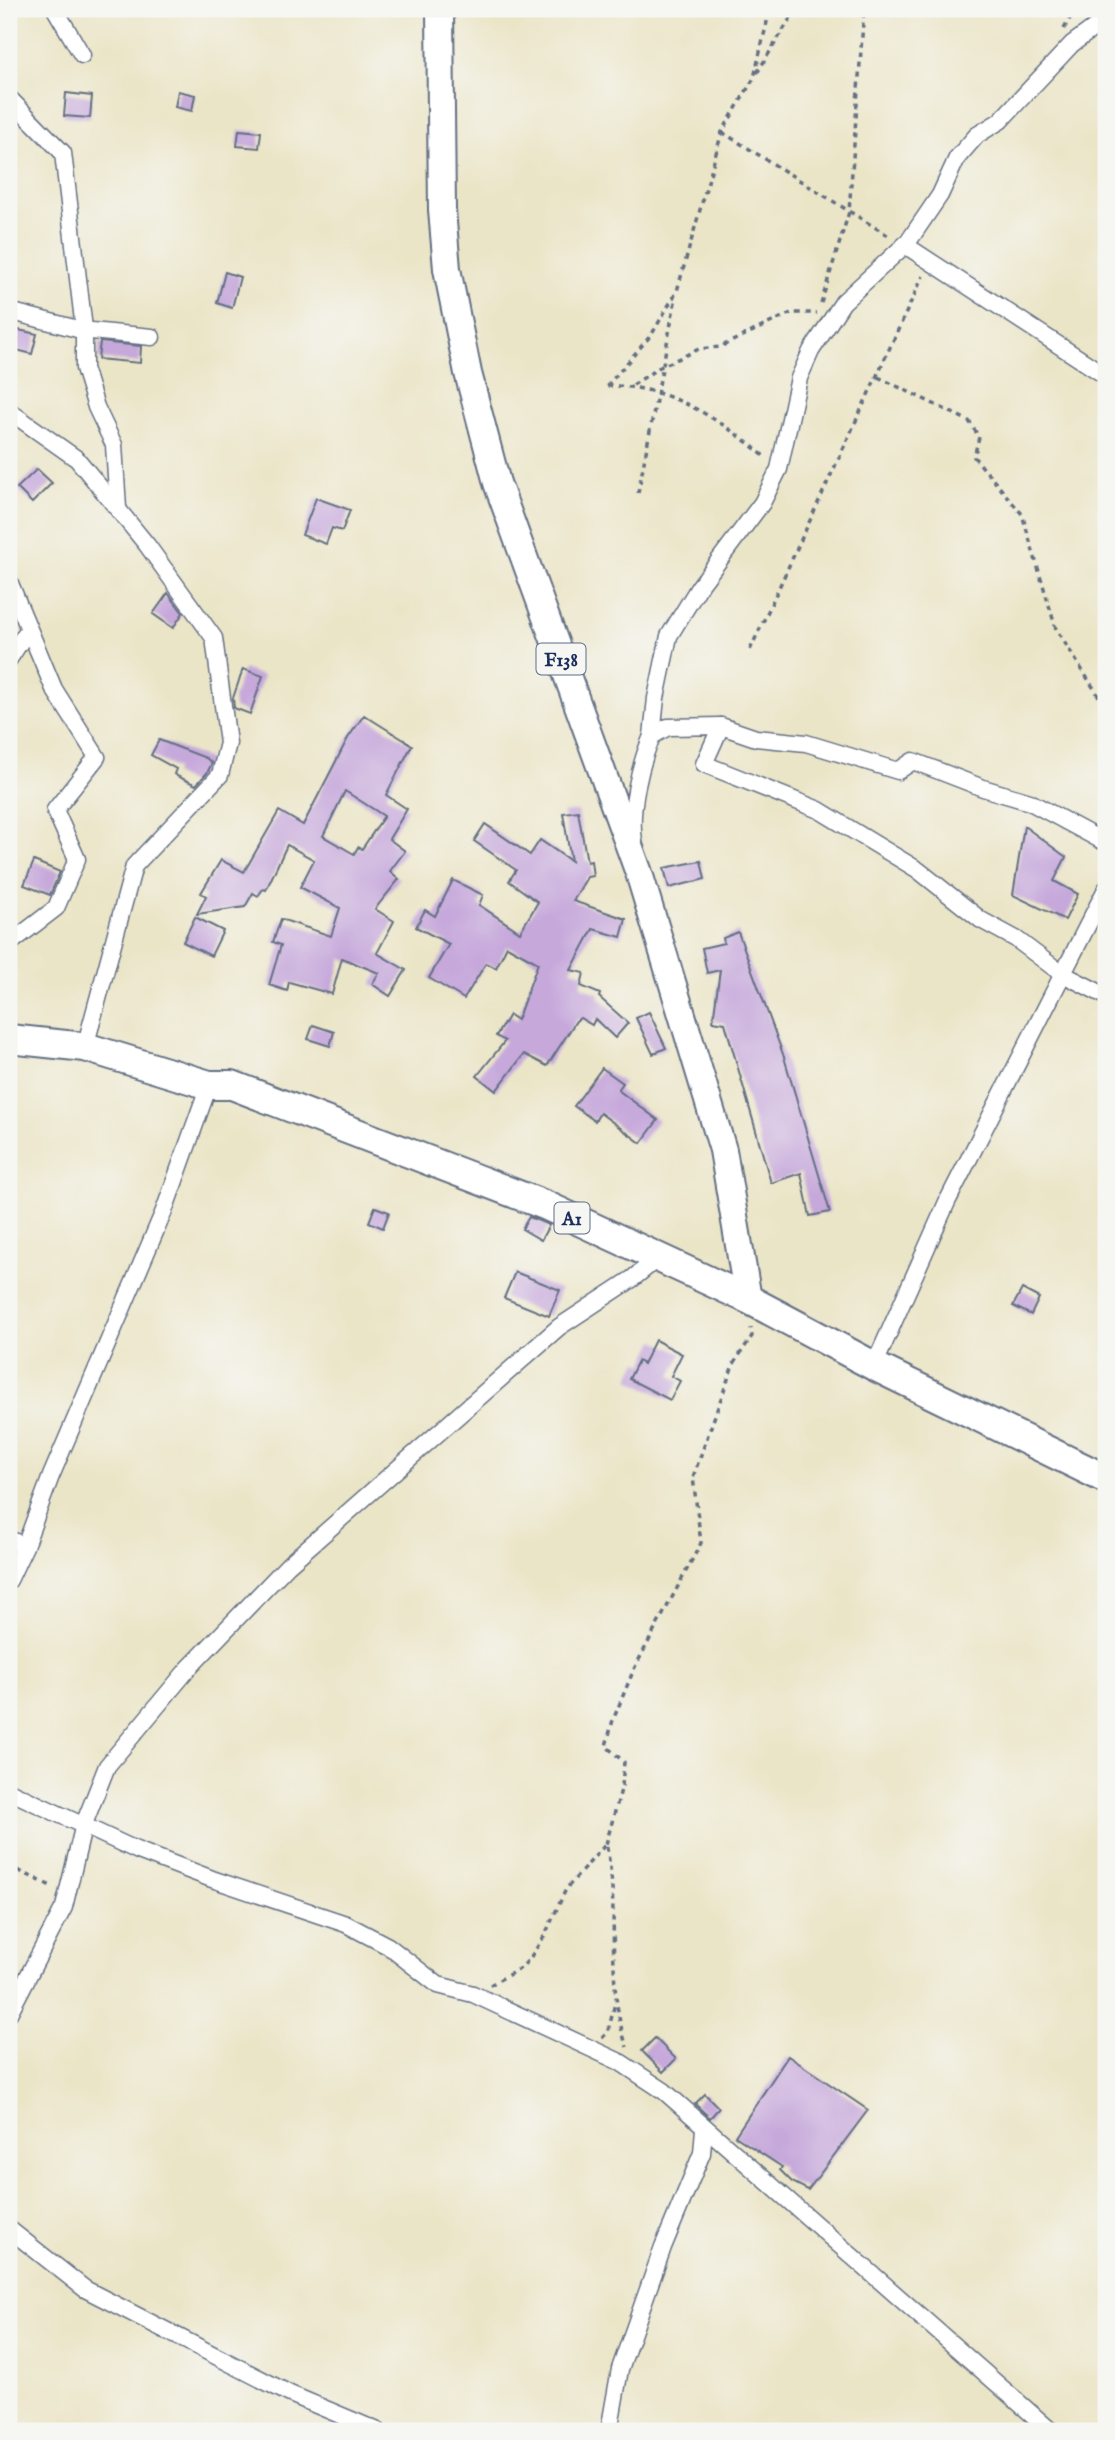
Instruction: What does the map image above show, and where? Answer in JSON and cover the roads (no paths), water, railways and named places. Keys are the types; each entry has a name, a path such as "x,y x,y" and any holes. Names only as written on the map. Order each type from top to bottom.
{"highway":[{"name":"A1","path":"9,1039 85,1047 209,1085 232,1084 547,1206 748,1299 874,1366 1106,1479"}],"main road":[{"name":"F138","path":"440,9 442,210 447,269 468,373 497,483 639,873 723,1150 748,1299"}],"street":[{"path":"55,9 82,55"},
{"path":"639,873 632,830 669,636 699,587 762,503 779,469 799,378 811,351 843,302 905,245 940,195 957,158 977,135 1000,121 1072,44 1106,19"},
{"path":"9,98 64,153 84,329 84,368 96,407 114,445 118,508"},
{"path":"905,245 1106,376"},
{"path":"9,311 84,329 152,337"},
{"path":"9,411 77,459 118,508 214,638 228,743 220,775 134,866 85,1047"},
{"path":"9,581 54,689 97,757 55,810 77,859 56,908 9,944"},
{"path":"9,659 28,630"},
{"path":"652,736 668,727 721,726 756,738 806,743 898,771 913,761 983,788 1030,802 1106,843"},
{"path":"721,726 704,764 819,810 918,870 981,920 1016,939 1061,973 1106,996"},
{"path":"874,1366 947,1202 1106,889"},
{"path":"9,1580 164,1211 209,1085"},
{"path":"9,2013 64,1907 84,1824 107,1766 188,1669 288,1565 559,1327 632,1279 658,1258"},
{"path":"9,1539 25,1546"},
{"path":"9,1791 136,1850 346,1924 388,1946 438,1985 473,1994 621,2062 664,2091 704,2129 1051,2431"},
{"path":"609,2431 620,2369 663,2247 702,2152 704,2129"},
{"path":"9,2229 85,2289 221,2356 290,2394 378,2431"}]}
